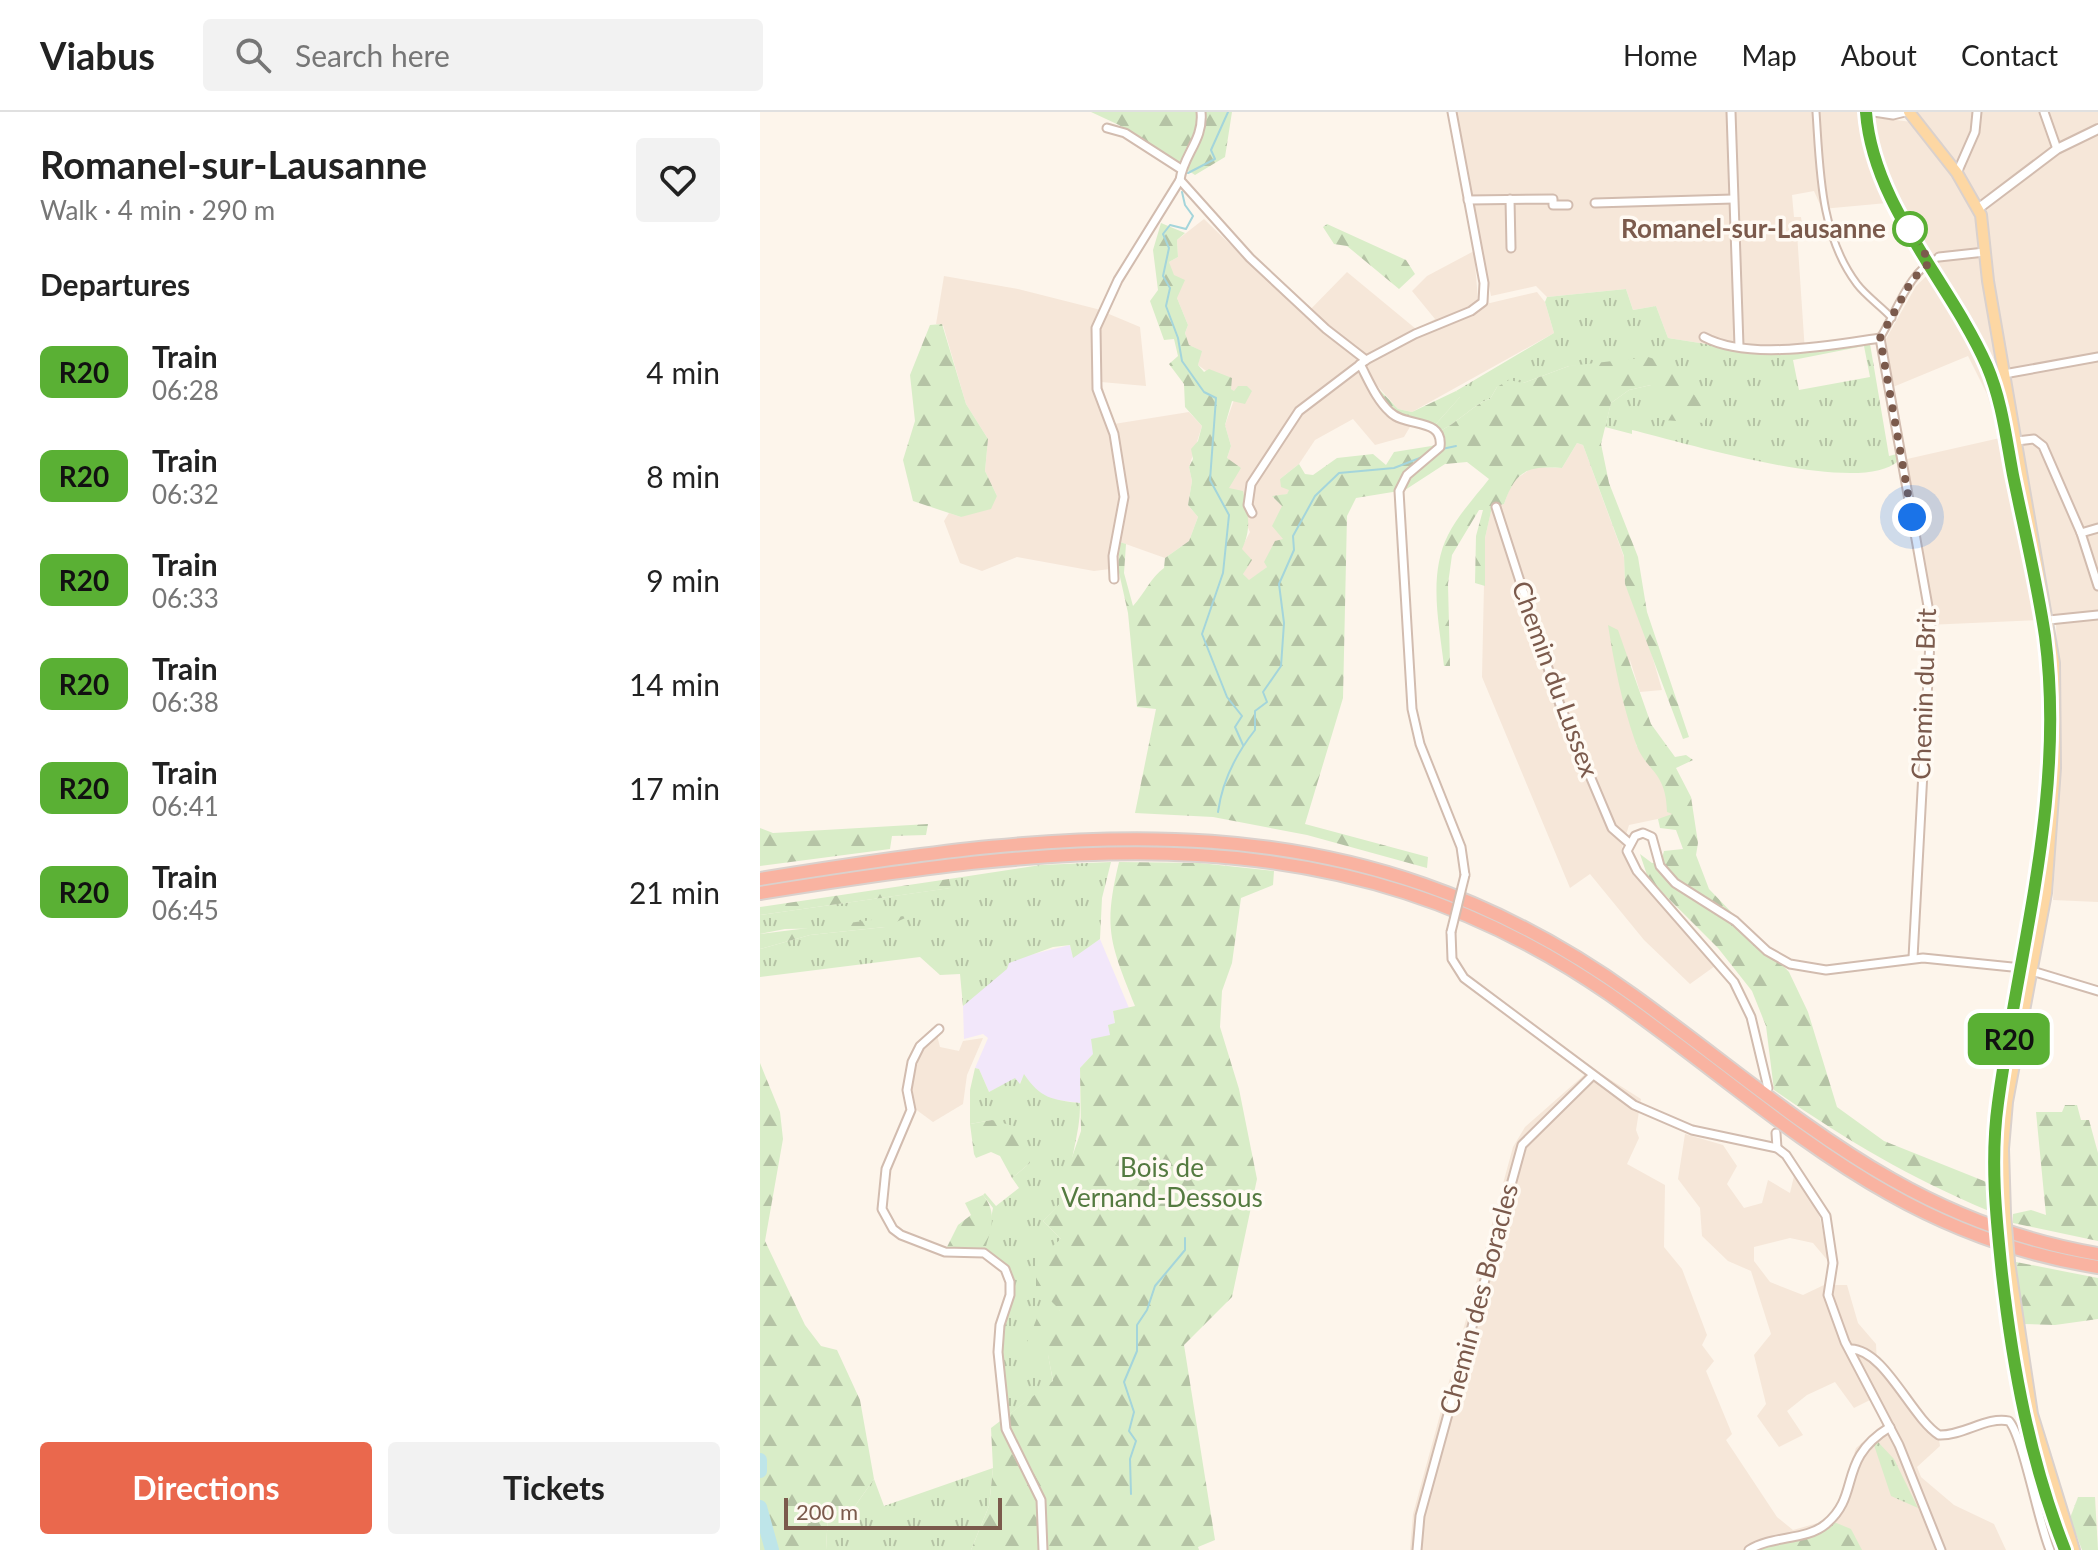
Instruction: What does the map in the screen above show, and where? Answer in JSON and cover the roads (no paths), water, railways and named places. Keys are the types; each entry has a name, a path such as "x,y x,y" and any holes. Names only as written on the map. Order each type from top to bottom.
{"highway":[{"path":"760,879 943,851 1111,837 1196,839 1283,847 1398,874 1511,920 1608,977 1811,1130 1887,1179 1940,1206 1996,1228 2098,1254"},
{"path":"760,893 944,865 1106,852 1185,853 1280,862 1384,885 1497,928 1600,989 1803,1141 1880,1191 1945,1223 1993,1241 2098,1267"}],"main road":[{"path":"1907,112 1957,173 1979,208 2004,374 2049,620 2055,675 2055,768 2046,893 2007,1102 2003,1149 2009,1262 2032,1414 2074,1550"}],"street":[{"path":"1114,579 1113,556 1124,497 1114,434 1097,389 1096,328 1118,280 1180,180 1181,169 1201,132 1201,112"},
{"path":"1252,513 1248,505 1251,484 1282,432 1299,411 1363,362 1415,334 1471,311 1484,297 1452,112"},
{"path":"1731,112 1739,346"},
{"path":"1816,112 1819,181 1840,255 1857,285 1892,318"},
{"path":"1874,112 1893,115 1907,112"},
{"path":"1957,173 1975,132 1977,112"},
{"path":"2044,112 2057,149"},
{"path":"1107,128 1125,133 1181,169"},
{"path":"1979,208 2057,149 2098,129"},
{"path":"1180,180 1250,258 1363,362 1388,411 1396,417 1435,429 1441,440 1440,447 1428,460 1407,475 1399,491 1412,709 1420,744 1461,847 1465,875 1451,932 1452,959 1464,978 1634,1105 1664,1120 1777,1148 1805,1180 1826,1216 1833,1263 1828,1295 1890,1427 1941,1550"},
{"path":"1510,199 1511,248"},
{"path":"1468,200 1553,199 1553,205 1568,205"},
{"path":"1595,203 1733,199"},
{"path":"1704,337 1739,346 1797,351 1880,338 1912,280 1926,264 1939,257 1985,252"},
{"name":"Chemin du Brit","path":"1880,338 1931,623 1913,958"},
{"path":"2004,374 2098,357"},
{"path":"2017,441 2034,439 2043,446 2081,533 2098,586"},
{"name":"Chemin du Lussex","path":"1496,507 1560,705 1612,828 1628,842 1628,855 1647,884 1734,982 1751,1017 1768,1088"},
{"path":"2081,533 2098,528"},
{"path":"2049,620 2098,615"},
{"path":"1628,842 1643,833 1653,840 1660,866 1675,883 1735,921 1767,951 1790,964 1815,970 1913,958 2032,971 2098,991"},
{"path":"939,1029 920,1046 912,1062 907,1090 911,1110 886,1169 882,1209 893,1229 901,1235 945,1252 984,1253 1005,1269 1010,1282 1010,1295 1000,1325 998,1352 1006,1429 1031,1473 1041,1500 1043,1550"},
{"name":"Chemin des Boracles","path":"1417,1550 1420,1516 1522,1145 1592,1076"},
{"path":"1776,1133 1777,1148"},
{"path":"1851,1349 1859,1349 1873,1359 1939,1435 1955,1434 1999,1420 2009,1421 2018,1439 2037,1518 2050,1550"},
{"path":"1749,1550 1826,1524 1840,1508 1860,1451 1890,1427"}],"waterway":[{"path":"1188,173 1215,159 1211,150 1228,112"},
{"path":"1182,192 1185,205 1193,216 1186,229 1170,225 1163,234 1169,248 1163,276 1170,288 1166,306 1178,338 1182,361 1204,392 1216,398 1210,480 1229,515 1223,573 1202,634 1227,697 1242,716 1235,727 1243,745"},
{"path":"1442,449 1456,446"},
{"path":"1218,812 1231,769 1255,730 1255,711 1267,702 1263,692 1281,666 1284,623 1279,584 1294,550 1293,536 1315,496 1339,473 1394,468 1425,456"},
{"path":"1131,1494 1130,1459 1136,1441 1129,1431 1134,1412 1124,1382 1137,1351 1137,1325 1147,1310 1155,1286 1185,1250 1185,1238"},
{"path":"760,1460 760,1471"},
{"path":"760,1507 772,1550"}],"railway":[{"path":"1866,112 1872,146 1898,211 1972,335 1992,379 2043,622 2050,686 2050,747 2045,808 2005,1048 1995,1131 1994,1172 2002,1274 2018,1380 2042,1483 2065,1550"}],"train":[{"name":"R20","path":"1866,112 1871,147 1884,181 1978,347 1996,389 2045,639 2050,715 2045,822 2036,891 2005,1057 1994,1167 2000,1257 2018,1386 2042,1486 2065,1550"}],"place":[{"name":"Romanel-sur-Lausanne","path":"1910,229"}],"park label":[{"name":"Bois de Vernand-Dessous","path":"1162,1183"}]}
